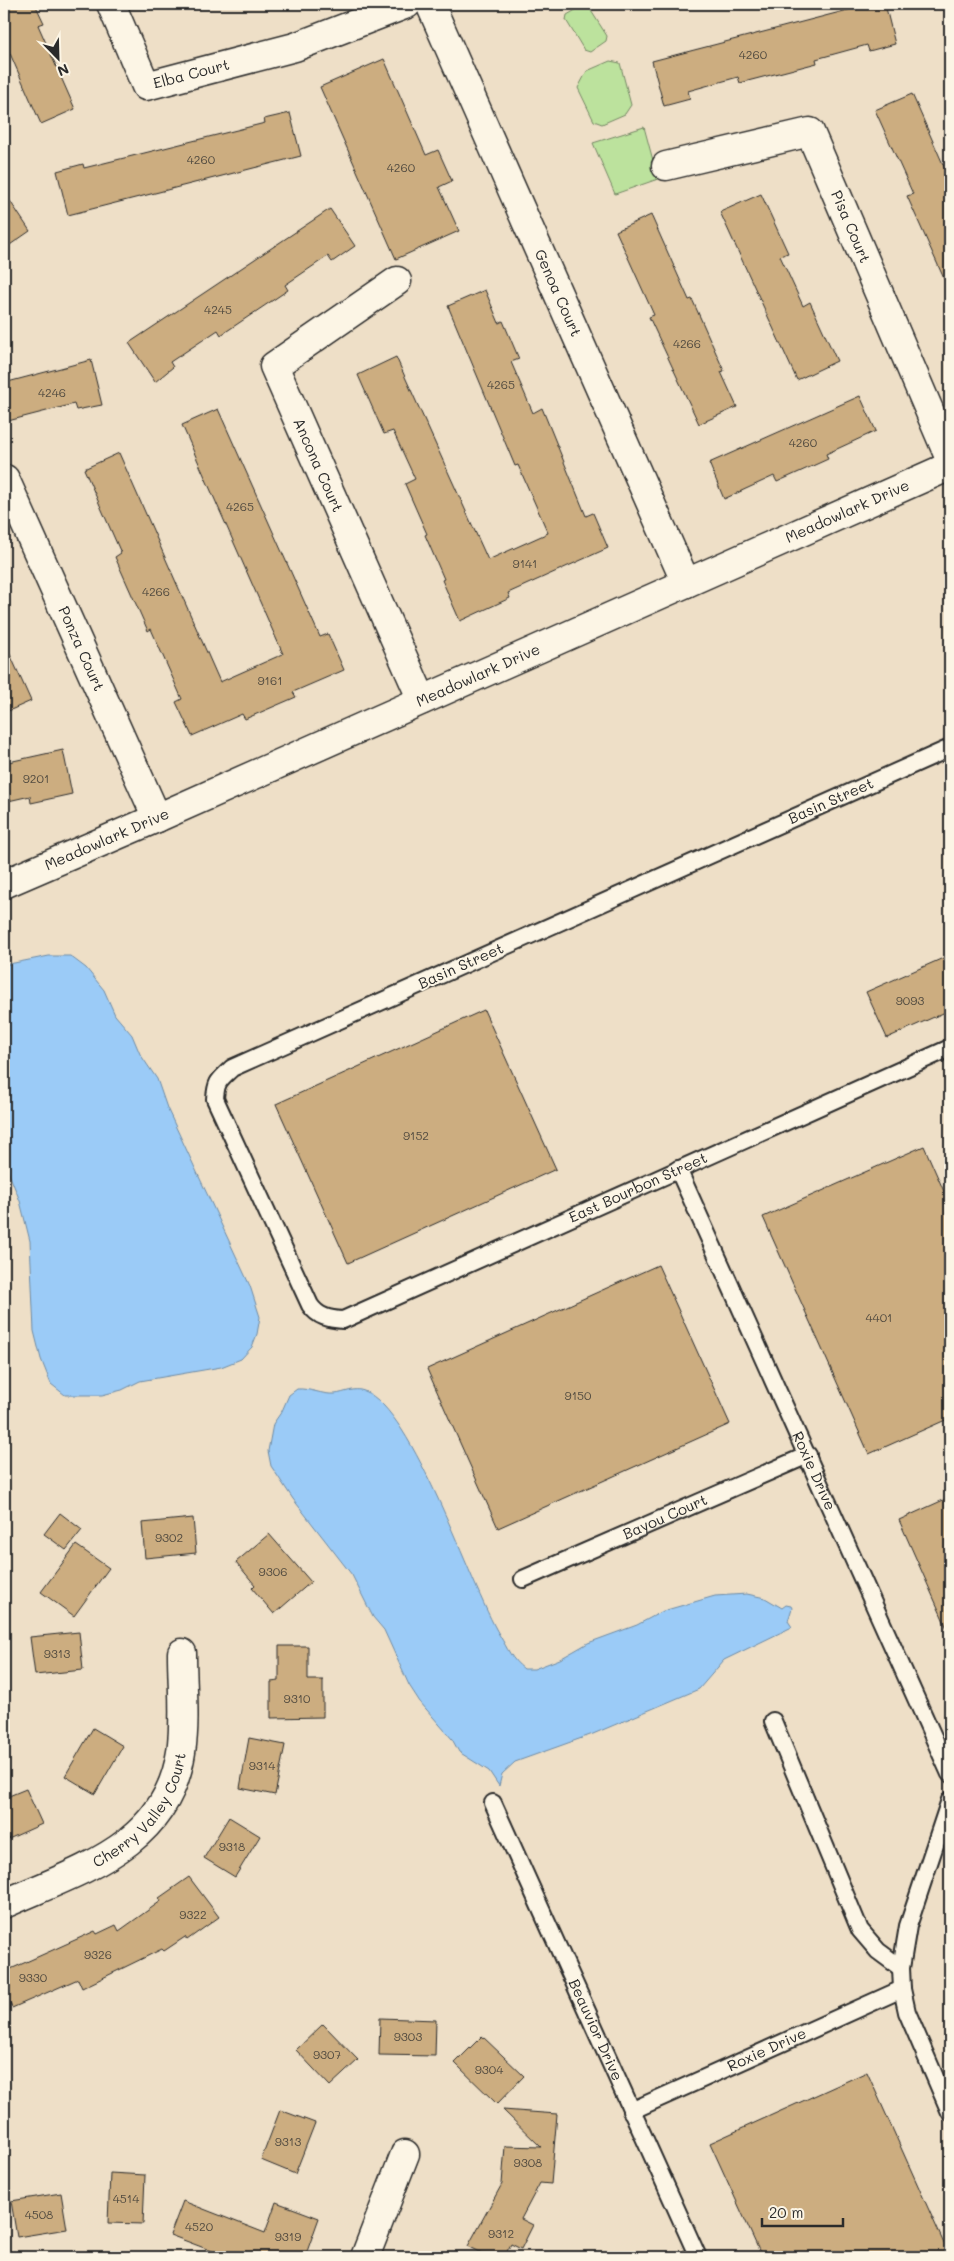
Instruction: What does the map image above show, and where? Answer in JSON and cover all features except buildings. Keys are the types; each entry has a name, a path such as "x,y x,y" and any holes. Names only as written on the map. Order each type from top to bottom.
{"street":[{"name":"Elba Court","path":"110,4 146,86 295,47 407,4"},
{"name":"Genoa Court","path":"430,4 686,583"},
{"name":"Pisa Court","path":"666,166 810,132 950,458"},
{"name":"Ancona Court","path":"396,282 274,366 401,648 422,700"},
{"name":"Meadowlark Drive","path":"4,884 950,466"},
{"name":"Ponza Court","path":"5,479 157,818"},
{"name":"Cherry Valley Court","path":"4,1904 105,1858 145,1828 161,1809 172,1786 181,1750 182,1653"},
{"path":"365,2257 405,2154"}],"lane":[{"name":"Basin Street","path":"326,1318 315,1312 310,1305 217,1105 216,1090 224,1073 950,748"},
{"name":"East Bourbon Street","path":"326,1318 343,1320 678,1169 949,1052"},
{"name":"Roxie Drive","path":"678,1169 950,1774"},
{"name":"Bayou Court","path":"523,1579 808,1455"},
{"path":"773,1722 860,1930 878,1951 901,1968"},
{"path":"950,1800 908,1926 901,1968 902,1989 907,2012 945,2087 950,2112"},
{"name":"Beauvior Drive","path":"493,1803 698,2257"},
{"name":"Roxie Drive","path":"631,2111 902,1989"}],"green space":[{"path":"584,5 588,6 607,36 606,41 590,52 584,50 566,20 567,15"},
{"path":"610,61 620,63 631,105 625,114 602,124 594,121 578,88 587,71"},
{"path":"644,127 658,179 615,194 593,143"}],"water":[{"path":"49,956 70,956 86,968 104,990 115,1015 132,1035 140,1054 157,1079 167,1108 250,1286 260,1317 252,1347 241,1359 221,1367 140,1381 122,1390 102,1395 65,1395 51,1384 41,1359 34,1331 30,1241 20,1201 4,1161 4,965"},
{"path":"297,1389 325,1394 360,1390 383,1405 402,1430 421,1463 487,1611 510,1654 524,1669 534,1669 560,1659 588,1643 637,1625 663,1611 715,1596 747,1594 765,1598 782,1608 786,1605 791,1606 788,1621 792,1627 724,1660 699,1689 593,1734 515,1762 502,1774 499,1786 489,1771 459,1752 452,1739 420,1702 409,1685 384,1630 373,1617 352,1575 293,1499 271,1466 268,1451 273,1424 282,1411 289,1395"}]}
